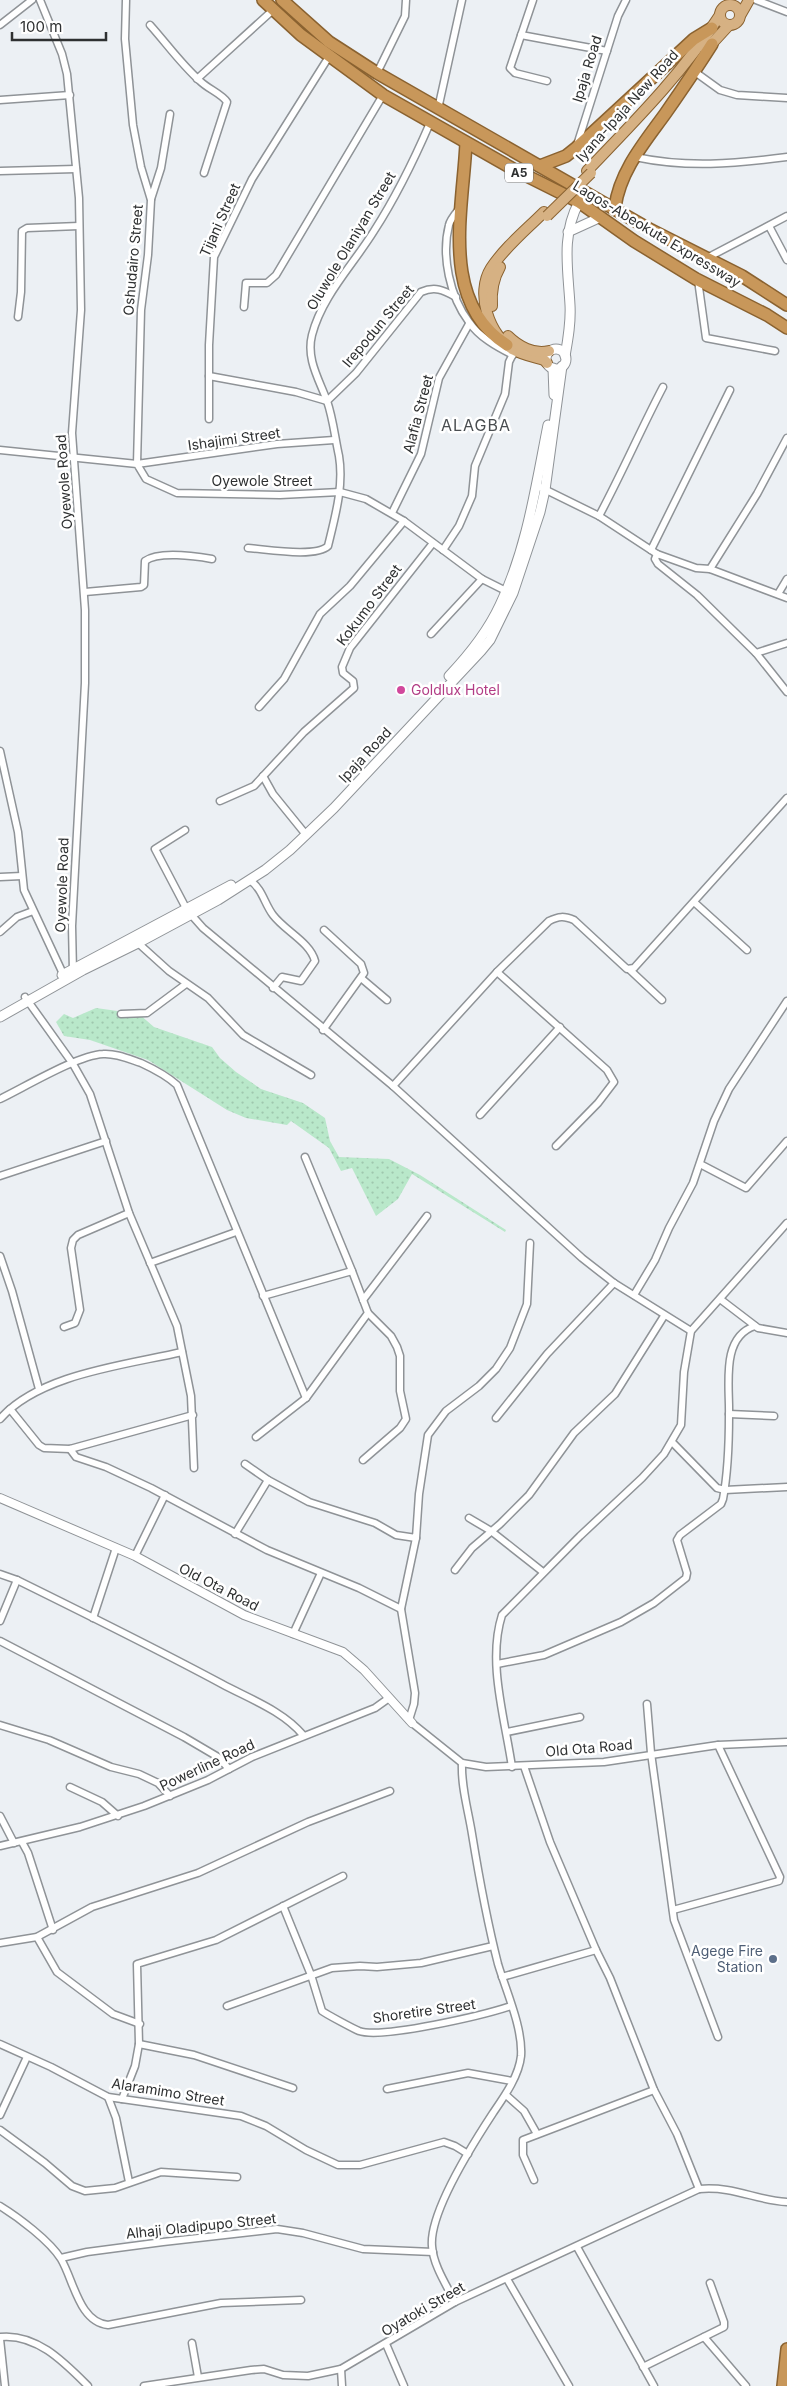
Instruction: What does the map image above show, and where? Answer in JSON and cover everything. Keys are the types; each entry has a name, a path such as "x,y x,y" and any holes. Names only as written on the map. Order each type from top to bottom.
{"highway":[{"name":"Lagos-Abeokuta Expressway","path":"263,0 301,35 383,95 466,143 579,202 634,241 698,280 767,314 787,328"},
{"name":"Lagos-Abeokuta Expressway","path":"284,1 330,42 378,73 652,230 742,276 787,305"},
{"path":"540,166 566,156 576,148 694,39 712,28"},
{"path":"615,208 621,183 634,157 695,72 712,44"},
{"path":"466,143 461,206 460,257 469,300 477,316 489,332 512,350"},
{"path":"783,2386 787,2349"}],"main road":[{"path":"741,14 733,2 722,8 720,16 722,22 729,25 739,21 749,0"},
{"name":"Iyana-Ipaja New Road","path":"589,172 699,47 720,16"},
{"name":"Iyana-Ipaja New Road","path":"512,350 494,329 487,313 486,280 490,270 503,253 589,172 729,25"},
{"path":"554,366 565,356 569,330 570,305 566,267 568,232 571,217 579,202"},
{"name":"Iyana-Ipaja New Road","path":"546,214 503,262 495,275 492,299 496,320 502,330 515,343 542,353 553,350"},
{"path":"568,232 601,216"},
{"path":"554,366 546,358 569,330"},
{"path":"512,350 544,360 554,366"},
{"path":"553,350 562,351 565,356"},
{"name":"Ipaja Road","path":"0,1017 69,974 250,880 277,857 456,669 483,634 506,591 526,534 554,397 554,366"},
{"name":"Ipaja Road","path":"69,974 138,943 277,857 307,835 344,798 490,640 514,593 545,490 554,366"},
{"name":"Ipaja Road","path":"0,1010 26,1000"}],"street":[{"path":"0,25 32,0"},
{"name":"Oyewole Road","path":"40,0 62,54 70,95 79,226 80,310 73,412 73,457 85,592 85,683 69,974"},
{"name":"Oshudairo Street","path":"126,0 125,39 132,91 133,125 140,167 151,200 148,255 141,310 137,464"},
{"path":"378,73 404,16 406,0"},
{"path":"438,109 462,0"},
{"path":"533,0 510,68 515,73 548,81"},
{"name":"Ipaja Road","path":"576,148 618,16 626,0"},
{"path":"756,0 787,12"},
{"path":"198,79 274,10"},
{"path":"150,25 198,79 227,102 204,173"},
{"path":"521,35 607,50"},
{"name":"Tijani Street","path":"209,419 209,345 214,257 252,179 330,55"},
{"path":"695,72 720,90 736,95 787,98"},
{"path":"0,100 70,95"},
{"path":"244,307 246,282 267,283 276,275 383,95"},
{"path":"151,200 161,168 170,114"},
{"name":"Oluwole Olaniyan Street","path":"248,548 282,551 326,549 328,546 340,492 339,458 327,401 314,368 311,349 312,335 323,308 374,231 412,165 430,123"},
{"path":"634,157 681,165 728,163 787,157"},
{"path":"0,171 76,169"},
{"path":"443,550 459,526 472,496 475,466 495,414 505,394 512,350 497,347 470,324 450,281 446,248 449,224 461,206"},
{"path":"707,258 787,216"},
{"path":"18,317 21,285 22,231 27,228 79,226"},
{"path":"769,226 787,260"},
{"path":"698,280 706,338 775,352"},
{"name":"Irepodun Street","path":"327,401 356,373 421,292 430,288 439,288 456,297"},
{"name":"Alafia Street","path":"392,513 421,454 439,378 470,324"},
{"path":"209,376 296,392 327,401"},
{"path":"599,516 664,387"},
{"path":"730,390 654,552 658,564 697,595 756,653 787,692"},
{"path":"710,570 757,494 787,438"},
{"name":"Ishajimi Street","path":"137,464 276,444 334,440"},
{"path":"0,450 137,464"},
{"name":"Oyewole Street","path":"137,464 146,479 177,493 272,495 340,492 366,498 404,521 482,579 506,591"},
{"path":"536,485 599,516 654,552 787,598"},
{"path":"259,707 284,679 320,614 350,586 404,521"},
{"name":"Kokumo Street","path":"220,801 254,786 304,732 354,688 353,681 343,673 342,667 350,648 433,543"},
{"path":"85,592 141,587 144,585 145,561 155,556 189,556 212,559"},
{"path":"431,634 482,579"},
{"path":"778,594 787,579"},
{"path":"756,653 787,643"},
{"path":"0,751 18,832 26,896 69,974"},
{"path":"263,776 302,831"},
{"path":"630,970 787,798"},
{"path":"185,830 155,849 188,913 273,988 393,1086 550,1230 614,1283 664,1316 691,1331"},
{"path":"0,877 22,876"},
{"path":"250,880 262,892 268,907 275,917 306,946 315,961 301,981 282,977 273,988"},
{"path":"694,902 747,950"},
{"path":"0,932 17,918 33,911"},
{"path":"393,1086 497,972 549,921 557,917 566,916 574,920 662,1000"},
{"path":"323,1030 364,973 361,964 324,930"},
{"path":"138,943 186,984 208,998 244,1035 311,1075"},
{"path":"497,972 607,1070 614,1082 598,1103 556,1146"},
{"path":"361,978 387,1000"},
{"path":"121,1014 147,1013 186,984"},
{"path":"26,1000 73,1064 90,1094 129,1214 177,1326 193,1415 194,1468"},
{"path":"634,1295 655,1260 700,1164 714,1121 729,1089 787,1001"},
{"path":"480,1115 560,1027"},
{"path":"0,1099 90,1056 113,1054 168,1076 177,1085 306,1398"},
{"path":"0,1176 106,1141"},
{"path":"700,1164 746,1188 787,1141"},
{"path":"305,1157 368,1313 391,1336 398,1347 400,1356 400,1391 406,1420 400,1428 363,1460"},
{"path":"64,1327 75,1323 80,1310 71,1248 73,1240 78,1235 129,1214"},
{"path":"363,1300 426,1216"},
{"path":"512,1767 497,1664 502,1615 543,1572 642,1478 672,1442 681,1425 684,1372 691,1331 787,1223"},
{"path":"150,1264 236,1232"},
{"path":"411,1722 415,1693 401,1609 416,1538 420,1486 428,1435 446,1411 479,1386 496,1369 510,1348 526,1304 530,1242"},
{"path":"0,1256 12,1291 39,1389"},
{"path":"263,1296 352,1272"},
{"path":"496,1418 547,1354 614,1283"},
{"path":"720,1299 755,1326 764,1330 787,1333"},
{"path":"256,1437 306,1398 368,1313"},
{"path":"455,1570 472,1548 529,1495 574,1433 615,1394 664,1316"},
{"path":"497,1664 544,1654 621,1622 654,1603 682,1582 687,1573 677,1540 680,1535 721,1504 725,1490 729,1414 728,1371 730,1360 745,1331 755,1326"},
{"path":"0,1419 10,1409 39,1389 67,1378 182,1352"},
{"path":"10,1409 38,1445 49,1450 70,1449 193,1415"},
{"path":"729,1414 774,1416"},
{"path":"672,1442 712,1485 725,1490 787,1487"},
{"path":"70,1449 76,1458 106,1467 164,1495 289,1561 359,1588 401,1609"},
{"path":"245,1464 290,1493 325,1508 369,1521 396,1535 416,1538"},
{"path":"235,1534 268,1480"},
{"path":"135,1556 164,1495"},
{"name":"Old Ota Road","path":"0,1498 135,1556 244,1616 343,1652 364,1670 420,1731 462,1763 486,1767 512,1767 604,1762 651,1753 718,1745 787,1742"},
{"path":"470,1518 491,1531 543,1572"},
{"path":"93,1618 116,1548"},
{"path":"293,1634 321,1573"},
{"path":"0,1574 17,1580 93,1618 279,1714 302,1735"},
{"path":"0,1621 17,1580"},
{"path":"0,1641 184,1737 218,1757 229,1769"},
{"name":"Powerline Road","path":"0,1846 118,1816 208,1780 302,1735 362,1713 389,1698"},
{"path":"647,1704 651,1753 677,1929 718,2037"},
{"path":"507,1732 580,1718"},
{"path":"0,1725 49,1740 111,1767 139,1774 158,1783 170,1796"},
{"path":"673,1910 779,1881 780,1877 718,1745"},
{"path":"455,2302 433,2252 432,2239 444,2199 468,2154 506,2094 521,2056 519,2034 494,1946 462,1787 462,1763"},
{"path":"524,1766 550,1842 616,1993 654,2090 677,2134 699,2189 727,2189 770,2201 787,2202"},
{"path":"70,1787 102,1802 118,1816"},
{"path":"0,1943 37,1937 53,1930 69,1918 92,1907 198,1873 308,1822 390,1791"},
{"path":"0,1816 28,1853 53,1930"},
{"path":"122,2099 135,2066 139,2044 137,1964 216,1940 343,1876"},
{"name":"Shoretire Street","path":"283,1906 311,1975 322,2011 359,2031 390,2031 466,2019 510,2006"},
{"path":"37,1937 57,1972 113,2014 140,2024"},
{"path":"227,2006 332,1968 421,1963 494,1946"},
{"path":"502,1978 596,1950"},
{"name":"Alaramimo Street","path":"0,2044 108,2097 241,2116 266,2126 306,2150 338,2165 360,2164 444,2142 468,2154"},
{"path":"139,2044 194,2055 293,2088"},
{"path":"0,2115 27,2057"},
{"path":"387,2089 468,2073 512,2081"},
{"path":"534,2180 523,2155 523,2140 654,2090"},
{"path":"506,2094 524,2111 537,2134"},
{"path":"108,2097 116,2118 129,2182"},
{"path":"0,2130 45,2163 72,2186 79,2189 99,2191 162,2172 237,2177"},
{"name":"Oyatoki Street","path":"144,2386 258,2370 308,2376 339,2370 455,2302 699,2189"},
{"path":"0,2206 32,2229 61,2258 88,2314 94,2322 101,2325 117,2324 221,2303 301,2300"},
{"name":"Alhaji Oladipupo Street","path":"61,2258 87,2252 172,2240 277,2229 303,2233 347,2246 372,2250 433,2252"},
{"path":"577,2247 654,2386"},
{"path":"506,2279 569,2386"},
{"path":"643,2367 725,2326 710,2282"},
{"path":"6,2386 0,2338 12,2336 24,2338 57,2356 88,2386"},
{"path":"704,2337 746,2386"},
{"path":"192,2343 198,2377"},
{"path":"386,2344 404,2386"},
{"path":"339,2370 342,2386"}],"green space":[{"path":"96,1008 139,1014 154,1027 212,1047 220,1058 236,1072 261,1089 303,1103 325,1118 330,1141 339,1157 389,1159 420,1175 506,1230 505,1232 412,1174 398,1199 376,1216 352,1168 341,1171 329,1148 291,1121 287,1125 246,1118 227,1110 148,1060 90,1040 64,1036 56,1022 64,1014 73,1018"}],"place":[{"name":"Goldlux Hotel","path":"401,690"},
{"name":"Agege Fire Station","path":"773,1959"}],"district":[{"name":"ALAGBA","path":"476,425"}]}
